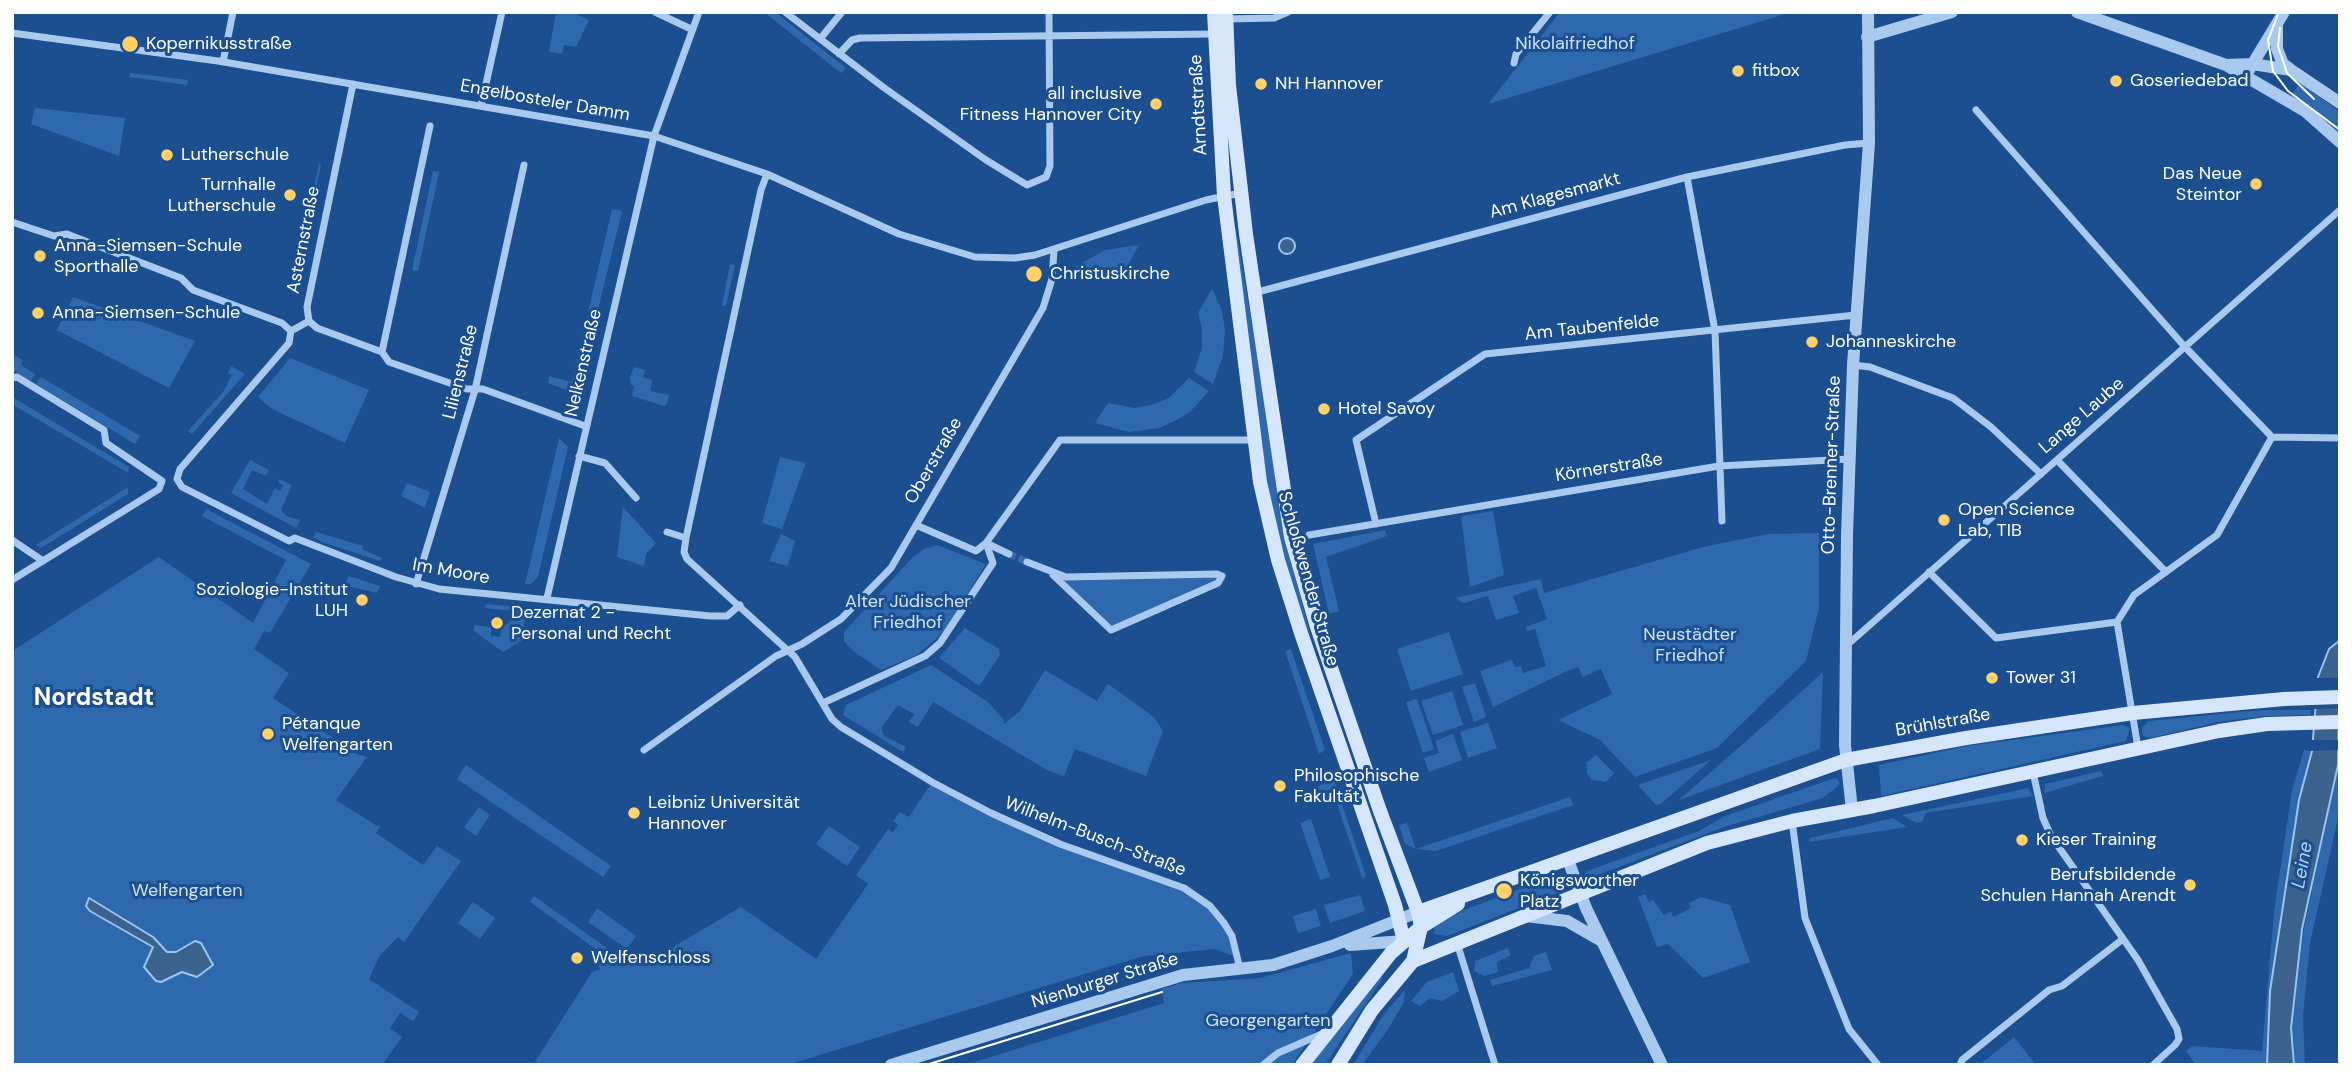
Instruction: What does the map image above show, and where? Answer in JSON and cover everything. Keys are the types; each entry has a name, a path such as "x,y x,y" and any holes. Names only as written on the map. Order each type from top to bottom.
{"main road":[{"name":"Arndtstraße","path":"1222,14 1214,34 1224,197"},
{"name":"Arndtstraße","path":"1222,14 1241,193"},
{"name":"Schloßwender Straße","path":"1241,193 1253,294 1291,537 1322,640 1420,919"},
{"name":"Schloßwender Straße","path":"1224,197 1254,440 1278,560 1400,919"},
{"name":"Brühlstraße","path":"1568,860 1846,760 1966,738 2133,713 2340,697"},
{"path":"1338,1065 1373,1010 1413,961 1707,843 1792,821 2242,727 2340,722"},
{"path":"1413,961 1412,942 1420,919 1490,886 1568,860"},
{"path":"1400,919 1412,942"},
{"path":"1302,1065 1377,969 1412,942 1451,944"}],"street":[{"path":"223,62 233,12"},
{"path":"481,106 502,12"},
{"path":"655,12 691,29"},
{"name":"Nelkenstraße","path":"547,598 654,136 699,12"},
{"path":"785,12 839,54 1027,186 1041,182 1050,166 1049,12"},
{"path":"820,39 842,12"},
{"path":"1222,14 1275,18 1288,12"},
{"path":"1514,63 1516,54 1550,12"},
{"name":"Otto-Brenner-Straße","path":"1852,810 1846,760 1846,646 1853,365 1869,143 1868,12"},
{"path":"1867,37 1952,12"},
{"path":"2077,12 2225,65 2305,111 2340,142"},
{"path":"2246,76 2281,17"},
{"path":"2281,17 2277,49 2283,64 2340,103"},
{"name":"Engelbosteler Damm","path":"12,33 223,62 654,136 767,174 899,234 957,253 1015,258 1054,250 1241,193"},
{"path":"839,54 852,40 860,38 1214,34"},
{"path":"2225,65 2252,64 2291,70"},
{"name":"Asternstraße","path":"291,331 309,321 307,307 353,84"},
{"path":"1976,110 2185,347 2272,437 2340,438"},
{"path":"382,352 430,126"},
{"name":"Am Klagesmarkt","path":"1253,294 1687,177 1833,147 1869,143"},
{"name":"Lilienstraße","path":"416,584 475,390 524,165"},
{"path":"667,532 686,538 761,190 767,174"},
{"path":"1687,177 1715,331 1722,522"},
{"name":"Lange Laube","path":"1846,646 2340,211"},
{"path":"12,222 54,236 67,234 181,278 193,290 282,323 291,331"},
{"name":"Oberstraße","path":"644,750 788,649 841,619 891,568 1043,308 1052,279 1054,250"},
{"name":"Am Taubenfelde","path":"1376,524 1356,440 1485,354 1856,315"},
{"path":"309,321 317,328 382,352 389,362 475,390 483,389 585,426"},
{"name":"Im Moore","path":"291,331 289,343 180,470 177,479 182,487 289,541 295,538 416,584 530,601 547,598 710,616 727,616 740,605"},
{"path":"1853,365 1870,367 1953,398 1991,427 2041,474"},
{"path":"12,378 17,377 104,430 106,443 162,481 159,489 12,580"},
{"path":"2138,748 2118,622 2134,595 2217,534 2272,437"},
{"path":"916,525 976,551 986,543 1055,443 1072,439 1254,440"},
{"path":"579,456 605,463 636,498"},
{"name":"Körnerstraße","path":"1309,535 1412,515 1719,466 1850,459"},
{"path":"2057,460 2166,572"},
{"name":"Wilhelm-Busch-Straße","path":"686,538 684,552 687,559 788,649 822,703 841,727 932,782 991,813 1060,844 1157,876 1191,892 1210,906 1224,923 1232,936 1240,970"},
{"path":"12,540 43,561"},
{"path":"986,543 1009,554"},
{"path":"822,703 925,656 940,643 993,563 986,543"},
{"path":"1027,562 1053,575 1111,630 1218,583 1222,576 1053,575"},
{"path":"1929,572 1996,638 2118,622"},
{"path":"2034,772 2043,818 2051,835 2123,939 2178,1034 2171,1051 2153,1065"},
{"path":"1792,821 1805,918 1849,1029 1878,1065"},
{"path":"1568,860 1603,942 1662,1065"},
{"path":"1526,916 1567,921 1603,942"},
{"path":"1400,919 1420,919"},
{"name":"Nienburger Straße","path":"891,1065 1183,975 1273,965 1332,946 1400,919"},
{"path":"1960,1065 1962,1060 2049,990 2062,986 2123,939"},
{"name":"Nienburger Straße","path":"1332,946 1412,942"},
{"path":"1451,944 1495,1065"},
{"path":"1263,1065 1278,1053 1325,1033"}],"green space":[{"path":"556,12 572,12 589,20 576,47 564,45 562,54 549,52"},
{"path":"764,12 775,12 846,68 841,73"},
{"name":"Nikolaifriedhof","path":"1560,12 1792,12 1488,104"},
{"path":"130,73 188,80 187,85 130,77"},
{"path":"2300,83 2340,112 2340,135 2290,97"},
{"path":"35,108 125,118 119,156 31,124"},
{"path":"319,164 306,239 303,239"},
{"path":"433,171 439,172 418,271 412,270"},
{"path":"612,209 622,211 573,413 564,410 571,392 548,383 549,376 571,382 573,377"},
{"path":"1236,228 1290,557 1313,645 1284,559 1264,467 1233,229"},
{"path":"1139,245 1126,268 1094,280 1073,268 1105,250"},
{"path":"730,264 735,265 726,306 722,305"},
{"path":"1212,289 1222,311 1225,330 1223,356 1213,384 1194,372 1202,348 1202,329 1198,313"},
{"path":"73,297 195,341 169,388 57,330"},
{"path":"12,354 23,360 21,365 35,374 31,381 12,370"},
{"path":"290,358 369,390 345,443 272,409 258,397"},
{"path":"231,366 245,374 192,434 188,431 223,392 232,375 228,373"},
{"path":"634,367 645,370 643,377 652,380 650,391 669,395 667,404 664,406 632,396 634,386 631,385 630,377"},
{"path":"41,377 140,436 135,444 36,384"},
{"path":"1189,378 1209,391 1190,412 1175,421 1159,428 1129,432 1095,423 1108,403 1135,408 1151,405 1169,398"},
{"path":"14,398 129,467 128,473 12,404"},
{"path":"559,438 568,447 538,577 531,584 525,584"},
{"path":"780,457 806,463 782,529 762,523"},
{"path":"250,460 269,470 266,476 252,470 243,489 267,504 275,488 280,491 283,485 278,482 279,479 292,485 281,510 286,516 300,520 296,528 231,493"},
{"path":"407,483 430,492 425,508 401,496"},
{"path":"128,487 128,494 41,548 36,545"},
{"path":"623,507 656,543 646,554 644,566 617,557"},
{"name":"Welfengarten","path":"206,509 311,564 270,633 264,631 254,649 289,673 273,698 357,754 367,757 336,800 377,826 381,825 376,833 423,865 437,846 461,861 404,942 398,937 380,955 369,979 419,1012 413,1021 400,1013 390,1028 402,1037 382,1065 12,1065 12,651 159,557 253,623 286,560 202,516"},
{"path":"1493,511 1504,575 1470,587 1461,516"},
{"path":"1385,530 1387,536 1326,557 1339,611 1329,614 1313,544"},
{"path":"316,532 363,546 362,549 382,558 380,561 322,542 313,537"},
{"name":"Neustädter Friedhof","path":"1819,533 1819,608 1806,661 1717,748 1635,777 1600,740 1558,720 1612,694 1601,669 1583,677 1578,667 1493,707 1480,671 1512,660 1515,667 1521,666 1523,673 1546,666 1535,629 1527,631 1526,627 1547,619 1536,588 1513,596 1519,613 1496,620 1488,596 1464,603 1455,598 1541,579 1544,593 1707,546 1768,534"},
{"path":"781,534 795,541 788,566 769,561"},
{"name":"Alter Jüdischer Friedhof","path":"937,545 986,564 949,624 936,639 917,655 881,670 853,651 844,641 844,632 912,558 924,549"},
{"path":"1217,574 1218,583 1111,630 1053,575"},
{"path":"349,576 380,586 377,593 344,585"},
{"path":"486,604 527,608 521,641 503,652 474,631 474,625 491,627 491,636 500,637 502,628 512,620 513,611 485,608"},
{"path":"965,628 999,649 1000,655 979,686 939,658"},
{"path":"1449,632 1463,674 1411,691 1397,649"},
{"path":"1291,649 1325,750 1319,754 1285,651"},
{"path":"931,665 988,702 1004,720 1004,724 1020,711 1045,670 1097,701 1108,684 1154,717 1163,731 1146,776 1075,749 1064,776 1047,770 933,702 918,727 909,722 914,714 898,705 881,728 884,736 906,747 903,752 843,715 846,705"},
{"path":"1823,672 1820,749 1679,800 1770,720"},
{"path":"1475,683 1486,717 1474,722 1462,687"},
{"path":"1452,691 1463,725 1433,735 1421,701"},
{"path":"1417,699 1434,749 1423,753 1406,702"},
{"path":"2262,710 2311,710 2310,715 2264,716 2218,722 2151,738 2143,736 2142,728 2148,721"},
{"path":"1488,723 1497,748 1468,758 1460,732"},
{"path":"2123,725 2130,728 2126,741 1881,796 1879,765 1967,746"},
{"path":"1453,734 1462,760 1429,772 1424,758 1439,753 1435,741"},
{"path":"2304,750 2312,751 2299,800 2280,917 2270,991 2267,1065 2196,1065 2186,1051 2192,1046 2262,1051 2274,912 2292,790"},
{"path":"2340,752 2340,810 2310,943 2303,1016 2305,1065 2294,1065 2291,1028 2299,953 2338,765 2337,753"},
{"path":"1596,755 1614,773 1606,782 1592,780 1587,773 1586,763"},
{"path":"1711,760 1661,804 1656,805 1638,785"},
{"path":"466,765 611,866 603,877 457,779"},
{"path":"2101,771 2103,776 2044,793 2045,784"},
{"path":"1333,777 1366,876 1362,878 1335,798 1324,801 1316,788"},
{"path":"1835,778 1839,785 1823,798 1724,827 1582,881 1581,878 1587,871 1699,831 1725,816"},
{"path":"932,782 1039,835 1184,888 1224,923 1237,957 1215,949 1144,956 787,1065 533,1065 592,972 600,969 598,963 604,955 530,902 534,896 618,956 636,959 644,964 741,907 816,959 868,884 856,875 888,829 893,832 898,825 893,821 900,812 909,817"},
{"path":"2028,788 2033,796 1926,813 1922,822 1916,823 1902,815"},
{"path":"1570,797 1573,805 1436,851 1416,849"},
{"path":"479,807 490,815 476,836 464,827"},
{"path":"1893,818 1907,827 1809,842 1810,838"},
{"path":"1311,819 1330,877 1320,880 1300,823"},
{"path":"1407,823 1416,849 1405,844 1399,825"},
{"path":"829,826 860,847 847,866 816,844"},
{"path":"1554,876 1563,882 1560,892 1447,936 1434,934 1435,925 1464,910"},
{"path":"1645,894 1649,902 1653,900 1664,915 1671,912 1673,917 1691,908 1689,903 1701,897 1730,905 1750,962 1703,978 1668,944 1657,947 1638,897"},
{"path":"1360,895 1365,911 1330,923 1324,905"},
{"path":"473,902 495,918 480,939 458,923"},
{"path":"597,908 636,936 627,949 588,922"},
{"path":"1316,909 1321,926 1298,933 1293,916"},
{"path":"1508,948 1511,955 1497,962 1498,972 1485,976 1474,971 1475,961"},
{"path":"1546,952 1552,970 1492,986 1490,980 1529,968 1534,956"},
{"name":"Georgengarten","path":"1351,953 1353,974 1292,1065 965,1065 1164,1003 1161,989 1182,983 1260,978"},
{"path":"1453,972 1459,991 1442,1001 1430,998 1420,1006 1411,1001 1427,982"},
{"path":"1378,975 1383,978 1325,1065 1310,1065"},
{"path":"1405,990 1404,1002 1387,1031 1362,1065 1353,1065 1384,1014"},
{"path":"2014,1037 2036,1065 1979,1065 1998,1050"}],"water":[{"path":"1284,238 1290,238 1295,246 1293,252 1284,254 1279,249 1279,243"},
{"name":"Leine","path":"2340,640 2338,765 2302,929 2291,1028 2294,1065 2267,1065 2270,991 2299,800 2312,751 2318,677 2329,649"},
{"path":"89,898 153,937 167,952 176,952 195,941 201,943 213,965 197,977 182,972 161,982 156,981 144,967 153,947 90,911 86,906"}],"pier":[{"path":"2314,678 2340,678 2340,708 2311,709"},
{"path":"2310,740 2340,740 2340,750 2309,751"}],"tunnel":[{"path":"1009,554 1027,562"}],"tram line":[{"path":"2279,12 2268,40 2273,71 2288,91 2340,130"},
{"path":"2280,28 2278,46 2287,73 2314,99"},
{"path":"926,1065 1162,992"}],"place":[{"name":"Kopernikusstraße","path":"130,44"},
{"name":"fitbox","path":"1738,71"},
{"name":"Goseriedebad","path":"2116,81"},
{"name":"NH Hannover","path":"1261,84"},
{"name":"all inclusive Fitness Hannover City","path":"1156,104"},
{"name":"Lutherschule","path":"167,155"},
{"name":"Das Neue Steintor","path":"2256,184"},
{"name":"Turnhalle Lutherschule","path":"290,195"},
{"name":"Anna-Siemsen-Schule Sporthalle","path":"40,256"},
{"name":"Christuskirche","path":"1034,274"},
{"name":"Anna-Siemsen-Schule","path":"38,313"},
{"name":"Johanneskirche","path":"1812,342"},
{"name":"Hotel Savoy","path":"1324,409"},
{"name":"Open Science Lab, TIB","path":"1944,520"},
{"name":"Soziologie-Institut LUH","path":"362,600"},
{"name":"Dezernat 2 - Personal und Recht","path":"497,623"},
{"name":"Tower 31","path":"1992,678"},
{"name":"Pétanque Welfengarten","path":"268,734"},
{"name":"Philosophische Fakultät","path":"1280,786"},
{"name":"Leibniz Universität Hannover","path":"634,813"},
{"name":"Kieser Training","path":"2022,840"},
{"name":"Berufsbildende Schulen Hannah Arendt","path":"2190,885"},
{"name":"Königsworther Platz","path":"1504,891"},
{"name":"Welfenschloss","path":"577,958"}],"district":[{"name":"Nordstadt","path":"94,699"}]}
